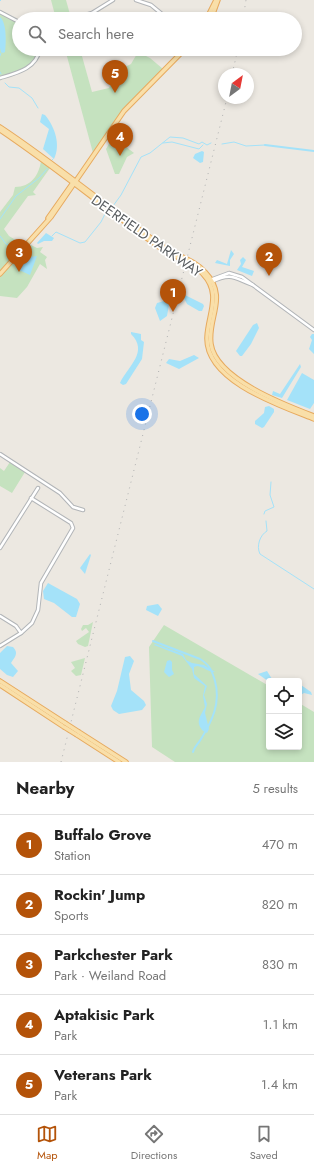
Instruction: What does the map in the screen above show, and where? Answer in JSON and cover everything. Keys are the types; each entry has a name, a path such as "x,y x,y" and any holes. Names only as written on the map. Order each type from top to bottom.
{"main road":[{"path":"211,12 217,0"},
{"path":"48,219 129,106 178,56"},
{"name":"DEERFIELD PARKWAY","path":"0,127 167,253 197,268 211,281"},
{"name":"DEERFIELD PARKWAY","path":"0,130 172,253 196,264 211,281 217,303 210,339 212,351 217,361 228,372 266,396 314,417"},
{"path":"0,274 48,219 70,191 74,183"},
{"path":"70,191 75,188 81,189"},
{"path":"0,681 64,725"},
{"path":"0,684 119,762"},
{"path":"78,734 126,762"}],"street":[{"path":"95,12 113,0"},
{"path":"136,0 151,5 160,12"},
{"path":"0,12 12,18"},
{"path":"0,78 28,68 36,60 37,56"},
{"path":"211,281 222,274 232,274 242,277 314,330"},
{"path":"0,454 60,493 73,507 83,510"},
{"path":"0,548 38,488"},
{"path":"0,646 21,633 34,619 38,610 41,583 73,528 71,523 31,498"},
{"path":"0,616 16,626 21,633"}],"green space":[{"path":"51,0 66,0 69,12 54,12"},
{"path":"0,13 12,19 12,56 36,56 33,61 24,68 0,77"},
{"path":"67,56 82,56 92,92 109,88 114,79 120,79 119,70 131,64 136,56 146,56 150,58 163,69 122,111 93,153"},
{"path":"113,137 134,153 127,157 119,174 115,174 106,149"},
{"path":"41,161 50,168 33,192 36,195 28,196 4,229 9,236 24,245 0,271 0,212 13,195 15,187 26,185 33,179 38,171"},
{"path":"31,245 37,248 43,247 40,252 47,257 45,260 47,269 40,264 27,287 17,298 0,296 0,276"},
{"path":"10,462 25,472 12,493 0,486 0,468 4,471"},
{"path":"93,622 88,646 85,647 78,644 76,641 89,632 86,628 82,631 81,629 83,625 88,625"},
{"path":"164,625 266,684 266,750 302,750 302,705 314,712 314,762 175,762 152,747 149,647"},
{"path":"85,658 81,675 76,676 71,671 75,668 71,662"}],"water":[{"path":"0,17 4,24 6,33 5,52 3,53 1,52 0,48"},
{"path":"42,114 49,120 56,136 57,148 54,159 43,149 49,129 40,122"},
{"path":"202,151 204,152 203,162 200,163 193,158 195,154"},
{"path":"46,233 54,238 52,241 44,241 38,244 37,243"},
{"path":"231,250 234,254 230,260 230,266 215,263 217,260 227,264"},
{"path":"37,256 30,275 19,270 25,258"},
{"path":"243,257 246,260 242,267 254,271 252,276 237,270 241,264 240,260"},
{"path":"185,295 203,304 204,306 202,311 199,311 187,304 184,298"},
{"path":"169,298 167,316 160,321 155,308 157,303"},
{"path":"257,323 259,328 251,344 242,356 240,356 236,351 253,325"},
{"path":"131,332 141,334 141,340 144,342 142,359 126,384 123,385 120,383 138,353 136,341"},
{"path":"314,334 314,354 309,349 312,340 310,337"},
{"path":"194,355 199,358 179,369 166,363 169,359 180,361"},
{"path":"300,364 301,367 282,398 272,395 273,391 280,394"},
{"path":"302,373 314,380 314,403 310,409 287,400"},
{"path":"269,406 274,409 274,412 262,428 255,424 255,421 264,413 265,407"},
{"path":"90,554 91,555 85,574 80,568"},
{"path":"48,583 77,599 80,604 76,617 72,617 54,603 44,599 43,591"},
{"path":"158,604 162,609 158,616 146,610 147,606"},
{"path":"155,644 183,654 186,660 192,663 204,665 215,672 211,672 197,666 194,667 194,674 207,686 204,695 207,704 205,713 209,729 207,733 203,731 199,725 200,717 205,707 203,696 205,686 194,678 192,669 182,656 154,645"},
{"path":"7,646 13,647 16,651 16,655 11,663 18,671 13,677 7,675 0,669 0,653"},
{"path":"130,656 134,661 129,674 131,690 144,701 146,705 142,710 119,714 113,710 111,706 117,691 125,657"},
{"path":"170,660 172,662 172,670 174,674 169,677 164,672 167,661"},
{"path":"267,671 271,678 266,678 266,680 258,674"},
{"path":"302,686 311,692 312,695 304,693 302,694"}],"waterway":[{"path":"5,83 9,87 19,88 32,98 38,108"},
{"path":"113,206 121,195 141,157 150,153 170,137 183,138 199,144 202,142 207,145 211,143"},
{"path":"163,143 172,142 199,149 203,145"},
{"path":"222,144 234,142 246,146 265,145"},
{"path":"265,145 314,151"},
{"path":"0,219 16,196 39,178 47,169"},
{"path":"52,236 56,232 80,243 85,242 101,222 106,212"},
{"path":"0,236 6,244 18,248"},
{"path":"24,251 32,248"},
{"path":"264,514 265,511 274,507 270,495 271,482"},
{"path":"266,521 267,531 262,535 259,541 258,548 260,554 314,589"},
{"path":"153,641 200,659 210,668 213,674 217,689 214,712 209,725 193,752"}],"railway":[{"path":"244,12 246,0"},
{"path":"233,68 236,56"},
{"path":"61,762 226,104"}],"place":[{"name":"Veterans Park","path":"115,93"},
{"name":"Aptakisic Park","path":"120,156"},
{"name":"Parkchester Park","path":"19,272"},
{"name":"Rockin' Jump","path":"269,276"},
{"name":"Buffalo Grove","path":"173,312"}]}
